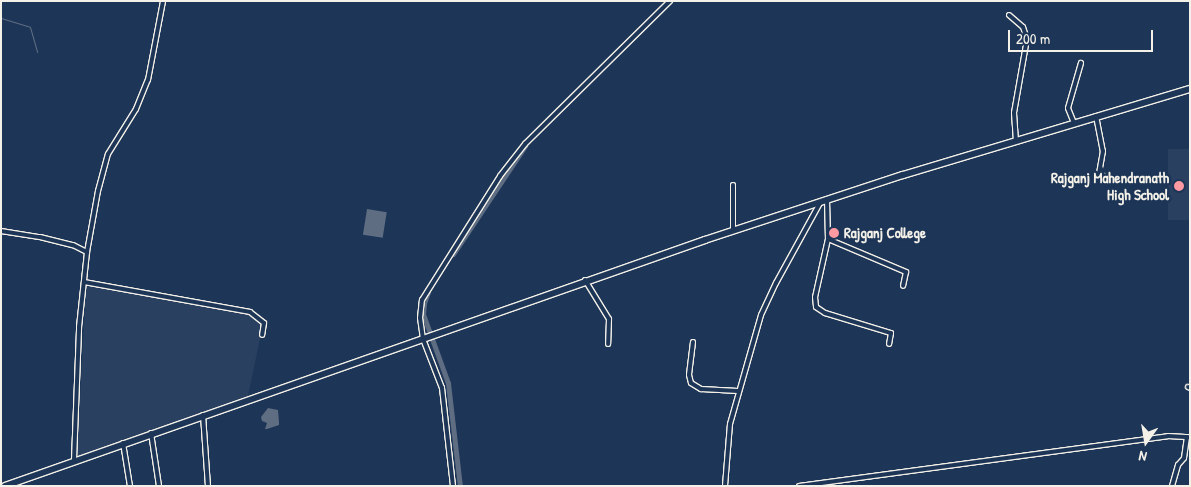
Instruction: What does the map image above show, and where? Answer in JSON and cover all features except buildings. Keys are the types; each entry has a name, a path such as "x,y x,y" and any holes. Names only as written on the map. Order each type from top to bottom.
{"street":[{"path":"74,460 79,326 88,252 104,166 113,143 136,109 148,80 163,1"},
{"path":"453,486 442,388 420,311 422,300 500,176 525,144 670,1"},
{"path":"1009,15 1024,27 1027,39 1014,113 1016,140"},
{"path":"1074,123 1068,108 1081,63"},
{"path":"5,486 585,280 733,230 1016,140 1190,89"},
{"path":"1096,116 1103,151 1099,174 1116,181"},
{"path":"733,184 733,230"},
{"path":"824,200 828,239 815,297 816,307 825,312 891,333 889,344"},
{"path":"725,486 727,438 738,391 767,301 824,200"},
{"path":"1,231 40,238 73,246 88,252"},
{"path":"828,239 906,272 903,286"},
{"path":"585,280 609,319 608,344"},
{"path":"84,282 250,312 264,323 262,335"},
{"path":"692,342 689,375 691,384 701,389 738,391"},
{"path":"202,415 208,486"},
{"path":"151,434 159,486"},
{"path":"799,486 1168,436 1188,437 1184,458 1178,465 1172,486"},
{"path":"123,443 130,486"}],"shaded area":[{"name":"Rajganj Mahendranath High School","path":"1168,149 1190,149 1190,220 1168,220"},
{"path":"367,209 387,212 383,238 363,235"},
{"path":"86,286 250,314 263,324 248,396 77,457"},
{"path":"268,408 278,410 279,425 265,429 267,423 262,421 261,417"}],"waterway":[{"path":"1,18 30,27 37,52"},
{"path":"453,254 525,146"},
{"path":"428,292 423,314 448,383 460,486"}],"place":[{"name":"Rajganj Mahendranath High School","path":"1179,186"},
{"name":"Rajganj College","path":"834,233"}]}
